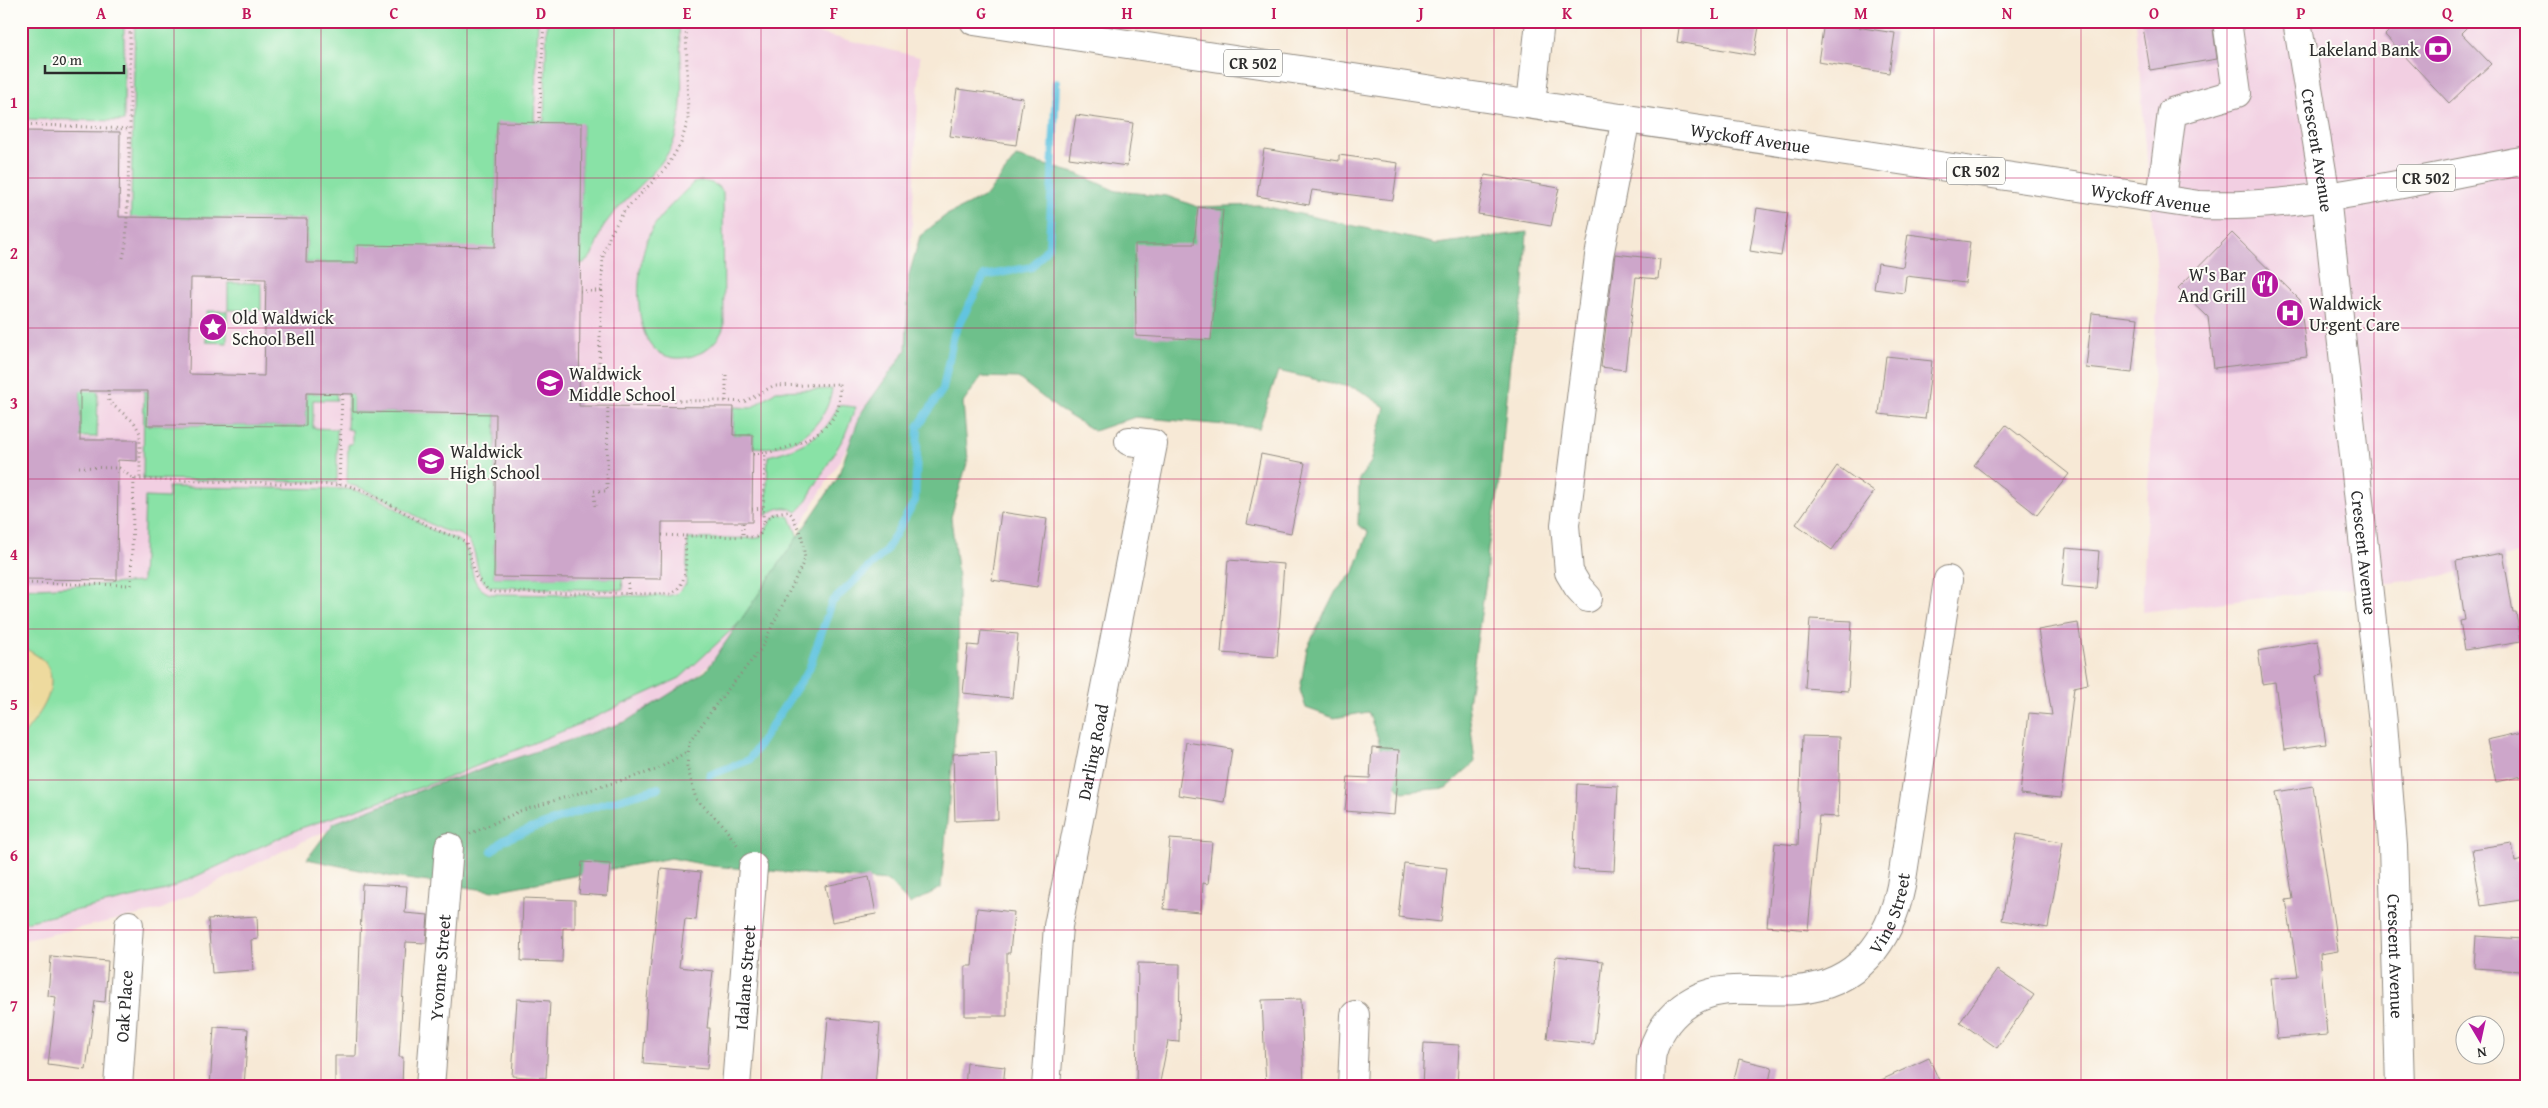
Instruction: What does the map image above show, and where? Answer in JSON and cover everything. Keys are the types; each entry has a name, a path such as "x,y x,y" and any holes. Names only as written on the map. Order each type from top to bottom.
{"main road":[{"name":"Wyckoff Avenue","path":"974,21 2198,205 2240,206 2326,196 2527,160"},
{"path":"1532,104 1540,21"},
{"path":"2162,199 2172,112 2237,93 2227,21"},
{"name":"Crescent Avenue","path":"2298,21 2326,196 2383,723 2393,846 2400,1087"},
{"path":"1588,598 1578,587 1569,572 1565,525 1599,256 1626,118"},
{"name":"Darling Road","path":"1046,1087 1058,926 1154,444 1129,441"},
{"name":"Vine Street","path":"1650,1087 1652,1054 1660,1031 1674,1013 1690,1000 1711,992 1731,990 1798,990 1823,985 1846,974 1865,960 1884,937 1896,912 1901,886 1948,580"},
{"name":"Yvonne Street","path":"430,1087 449,847"},
{"name":"Idalane Street","path":"736,1087 753,867"},
{"name":"Oak Place","path":"118,1087 129,925"},
{"path":"1352,1087 1355,1015"}],"path":[{"path":"123,258 126,244 130,128 130,21"},
{"path":"539,123 544,21"},
{"path":"598,392 603,256 610,234 624,211 666,167 681,143 688,120 686,21"},
{"path":"21,124 130,128"},
{"path":"580,291 602,291"},
{"path":"726,375 726,401"},
{"path":"579,390 608,392 615,400 744,402 773,386 840,384 837,411 827,424 811,437 791,447 753,454"},
{"path":"108,390 109,402 134,422 140,433 140,479"},
{"path":"595,506 594,491 607,491 608,392"},
{"path":"339,485 342,393"},
{"path":"662,535 756,537 760,534 763,523 765,453"},
{"path":"79,467 119,468 134,479 339,485 364,490 438,531 466,542 476,576 489,591 670,594 677,591 684,581 685,536"},
{"path":"21,583 131,585 134,479"},
{"path":"752,509 763,508"},
{"path":"753,867 722,824 696,799 687,766 689,743 711,711 761,649 805,559 802,537 795,520 788,511 775,513 763,523"},
{"path":"743,523 743,536"},
{"path":"628,578 628,594"},
{"path":"449,847 474,832 520,811 656,770 688,751"}],"shaded area":[{"name":"Waldwick High School","path":"21,21 766,21 920,57 906,350 727,648 680,692 624,722 483,776 316,835 160,910 21,941"},
{"path":"2135,21 2527,21 2527,551 2441,577 2142,612 2158,284"}],"green space":[{"path":"21,21 124,21 124,121 21,119"},
{"path":"135,21 538,21 534,121 544,121 547,21 679,21 682,91 678,127 666,156 652,174 612,215 602,229 590,258 580,264 582,124 497,123 495,280 358,245 358,263 306,263 307,219 149,217 130,247"},
{"path":"1016,157 1078,174 1116,191 1167,196 1198,207 1259,205 1437,244 1527,232 1523,296 1510,361 1499,489 1488,548 1486,580 1468,703 1475,762 1446,788 1402,792 1384,770 1378,738 1368,712 1334,718 1306,708 1300,690 1307,648 1336,591 1354,572 1368,532 1358,525 1359,479 1371,462 1385,407 1358,389 1278,371 1259,428 1135,417 1094,431 1058,409 1018,378 981,377 963,403 968,460 951,517 958,578 959,688 941,888 910,904 888,881 712,866 671,858 493,891 393,877 307,859 334,823 437,784 625,722 706,671 837,479 861,413 906,350 909,275 920,236 945,216 987,195"},
{"path":"701,181 714,184 723,192 724,326 712,345 702,352 681,358 670,357 660,353 651,345 641,321 639,289 642,256 651,231 660,218 693,183"},
{"path":"228,283 261,283 261,310 228,310"},
{"path":"207,311 227,311 227,343 206,342"},
{"path":"496,378 494,577 622,578 623,590 490,587 481,577 472,546 465,537 440,529 372,492 347,484 348,444 352,444 352,430 347,429 348,393 353,394 353,412 459,413"},
{"path":"832,389 823,415 815,426 794,441 781,446 753,447 753,435 733,435 734,407 751,408 776,391"},
{"path":"80,390 98,391 97,437 80,437"},
{"path":"144,391 148,391 148,425 306,426 306,393 336,393 337,400 313,400 313,428 337,429 337,482 143,479"},
{"path":"838,405 856,407 844,437 803,506 797,512 788,508 781,508 766,516 768,456 810,440 827,425"},
{"path":"168,487 346,489 358,491 381,500 436,532 456,539 469,555 476,583 490,594 667,596 676,594 686,584 688,539 758,538 773,519 780,514 790,517 798,537 739,623 680,678 580,724 445,779 301,828 166,890 21,923 21,589 142,582 145,497 168,498"}],"sand":[{"path":"21,646 44,661 50,674 51,683 49,693 40,713 21,738"}],"building":[{"path":"1680,21 1760,21 1754,55 1677,42"},
{"path":"2142,21 2212,21 2217,59 2150,70"},
{"name":"Lakeland Bank","path":"2399,21 2473,21 2461,33 2491,64 2449,103 2385,35"},
{"path":"1824,22 1895,33 1889,73 1818,62"},
{"path":"957,89 1023,98 1016,145 950,136"},
{"path":"1076,115 1133,123 1127,166 1069,158"},
{"path":"497,122 582,123 579,406 734,407 733,435 753,435 752,522 662,522 661,579 494,577 496,414 353,412 353,394 306,393 306,426 147,425 148,391 80,391 80,440 137,440 137,461 118,460 117,580 21,579 21,131 120,132 119,217 307,219 306,263 358,263 358,245 495,247","holes":["191,278 266,279 264,376 189,374"]},
{"path":"1264,149 1339,161 1339,155 1398,163 1393,200 1312,190 1309,205 1257,196"},
{"path":"1485,175 1559,188 1551,226 1478,214"},
{"path":"1198,207 1223,210 1211,340 1136,336 1135,244 1194,244"},
{"path":"1757,208 1788,213 1781,256 1750,251"},
{"path":"2232,233 2300,300 2307,357 2214,368 2208,317 2178,288"},
{"path":"1908,234 1970,242 1965,283 1906,276 1904,293 1874,289 1878,263 1903,267"},
{"path":"1615,254 1660,259 1658,279 1636,277 1625,370 1601,367"},
{"path":"2092,313 2138,318 2132,373 2086,368"},
{"path":"1886,356 1932,361 1925,419 1879,414"},
{"path":"2006,425 2069,474 2037,515 1974,465"},
{"path":"1261,454 1305,463 1291,533 1247,524"},
{"path":"1837,466 1874,492 1832,550 1796,524"},
{"path":"1001,512 1047,519 1037,587 992,580"},
{"path":"2066,548 2099,551 2096,589 2062,586"},
{"path":"2503,553 2513,612 2516,612 2521,641 2465,650 2460,621 2465,620 2456,561"},
{"path":"1228,560 1284,564 1277,657 1221,653"},
{"path":"1810,619 1852,621 1848,691 1805,688"},
{"path":"2078,623 2088,684 2074,687 2061,798 2020,794 2029,713 2052,715 2038,630"},
{"path":"981,631 1018,634 1012,698 963,693 968,645 979,646"},
{"path":"2318,641 2323,675 2316,676 2326,744 2284,750 2275,682 2263,684 2258,651"},
{"path":"2527,731 2527,775 2496,782 2487,740"},
{"path":"1802,736 1840,737 1838,817 1819,816 1808,930 1767,926 1775,843 1798,845"},
{"path":"1186,742 1232,749 1224,802 1178,795"},
{"path":"1372,748 1399,750 1394,815 1345,811 1348,777 1370,778"},
{"path":"996,752 998,819 955,821 953,754"},
{"path":"1577,784 1618,786 1614,871 1573,869"},
{"path":"2313,786 2338,951 2320,954 2327,1035 2277,1039 2271,978 2298,976 2286,900 2293,899 2276,792"},
{"path":"2017,834 2063,842 2048,928 2002,920"},
{"path":"1170,839 1212,842 1208,884 1203,883 1201,912 1164,909"},
{"path":"2512,843 2515,862 2522,860 2527,899 2481,906 2472,849"},
{"path":"582,862 610,864 607,896 579,894"},
{"path":"1404,863 1447,868 1441,922 1398,917"},
{"path":"661,868 701,872 696,920 685,919 679,967 713,971 707,1028 710,1028 707,1069 643,1064 647,999"},
{"path":"869,877 876,914 832,922 825,886"},
{"path":"362,884 407,886 405,913 428,915 426,943 406,942 399,1057 403,1057 402,1087 335,1087 335,1056 356,1056"},
{"path":"523,898 575,900 575,928 563,928 562,962 521,961"},
{"path":"977,908 1014,912 1010,953 1007,953 1007,1016 965,1016 965,966 972,966"},
{"path":"257,916 258,939 251,940 253,970 212,973 208,919"},
{"path":"2476,936 2523,939 2521,971 2474,968"},
{"path":"51,956 108,961 105,1002 95,1001 86,1070 48,1065 56,997 48,996"},
{"path":"1556,956 1603,961 1594,1044 1547,1039"},
{"path":"1138,963 1180,964 1179,1042 1168,1041 1159,1087 1136,1087"},
{"path":"1997,970 2034,995 1997,1048 1960,1022"},
{"path":"517,999 550,1001 546,1078 512,1076"},
{"path":"1301,999 1304,1087 1266,1087 1262,1000"},
{"path":"828,1018 880,1023 875,1087 822,1087"},
{"path":"214,1027 248,1029 244,1087 210,1087"},
{"path":"1424,1043 1459,1045 1457,1087 1422,1087"},
{"path":"1929,1058 1942,1087 1866,1087"},
{"path":"1739,1059 1772,1067 1768,1087 1732,1087"},
{"path":"967,1063 1005,1067 1003,1087 965,1087"}],"waterway":[{"path":"710,775 749,760 809,669 832,602 885,552 915,501 918,427 943,389 954,334 984,276 1032,267 1049,246 1056,83"},
{"path":"492,851 504,840 531,829 583,810 658,788"}],"place":[{"name":"Lakeland Bank","path":"2438,49"},
{"name":"W's Bar And Grill","path":"2265,284"},
{"name":"Waldwick Urgent Care","path":"2290,313"},
{"name":"Old Waldwick School Bell","path":"213,327"},
{"name":"Waldwick Middle School","path":"550,383"},
{"name":"Waldwick High School","path":"431,461"}]}
